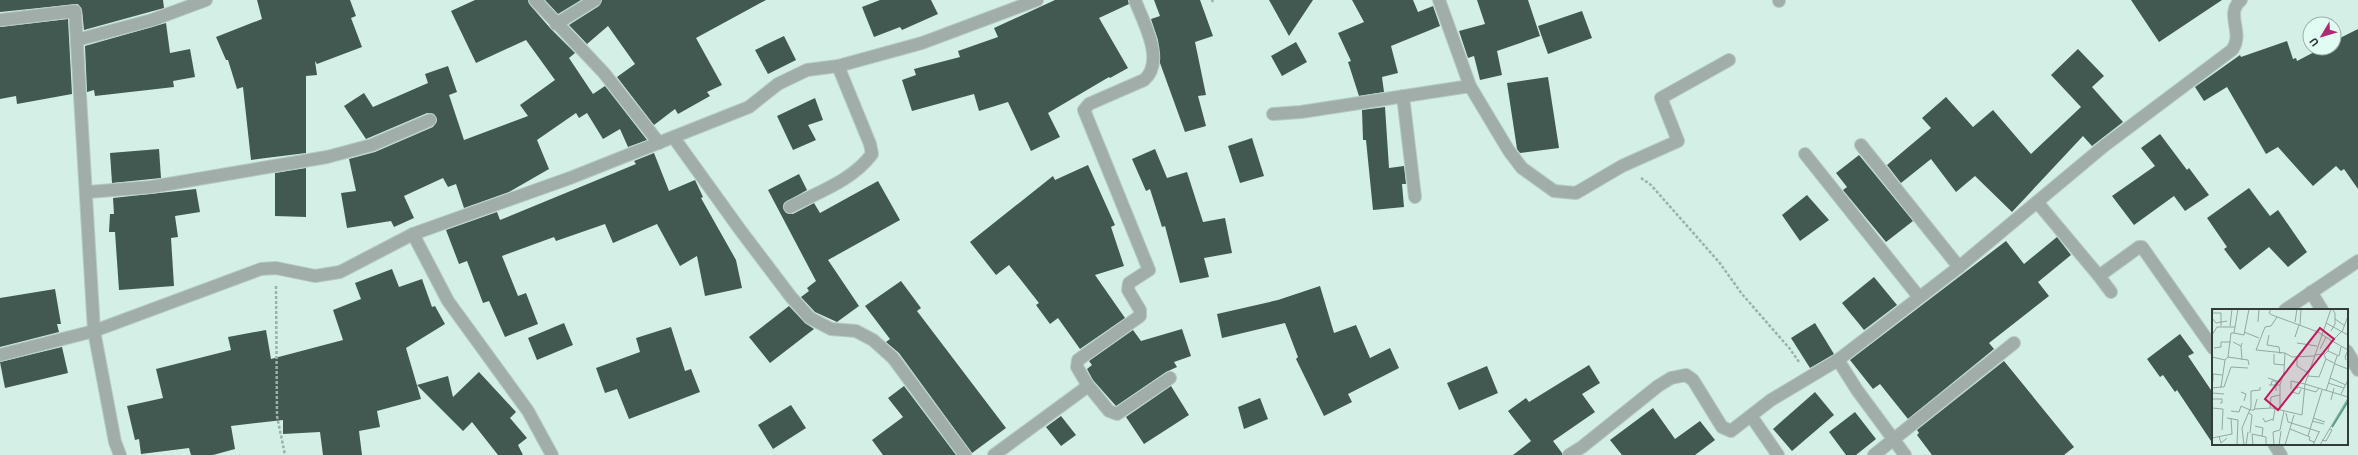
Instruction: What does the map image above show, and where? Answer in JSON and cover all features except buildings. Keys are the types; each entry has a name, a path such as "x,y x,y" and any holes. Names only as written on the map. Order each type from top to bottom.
{"street":[{"path":"77,40 152,20 206,0"},
{"path":"535,0 556,24 604,72 659,143"},
{"path":"556,24 595,0"},
{"path":"0,354 94,331 261,269 276,268 315,276 340,272 413,234 674,138 749,107 778,84 807,70 838,66 922,44 1037,0"},
{"path":"1134,0 1152,47 1154,60 1149,76 1144,80 1089,104 1084,110 1149,270 1129,283 1128,290 1140,310 1140,316 1078,360 1077,366 1087,384 1109,411 1117,414 1170,378"},
{"path":"1440,0 1470,86 1509,151 1522,168 1554,191 1576,193 1622,166 1678,141 1661,98 1729,60"},
{"path":"1569,455 1582,447 1658,386 1672,378 1686,375 1693,380 1722,428 1726,431 1731,431 1771,400 1838,360 1959,267 2104,146 2232,50 2237,43 2238,36 2233,19 2235,9 2241,0"},
{"path":"0,20 75,5 88,192 94,331 115,442 120,455"},
{"path":"790,207 856,171 872,154 870,144 838,66"},
{"path":"1273,114 1301,112 1470,86"},
{"path":"1403,96 1415,197"},
{"path":"88,192 151,187 327,157 372,145 430,120"},
{"path":"674,138 741,231 810,318 831,329 856,331 872,340 892,358 965,455"},
{"path":"1860,145 1959,267"},
{"path":"1805,154 1919,297"},
{"path":"2037,202 2111,292"},
{"path":"413,234 448,301 528,411 552,455"},
{"path":"2099,276 2139,247 2142,247 2212,347"},
{"path":"2286,309 2358,261"},
{"path":"2311,292 2321,309"},
{"path":"1874,455 2014,343"},
{"path":"2348,353 2358,370"},
{"path":"1838,360 1904,455"},
{"path":"994,455 1084,389 1087,384"},
{"path":"1751,416 1778,455"},
{"path":"2275,445 2281,455"}],"path":[{"path":"1622,166 1651,185 1720,262 1742,294 1790,349 1809,377"},
{"path":"276,268 277,416 285,455"}]}
